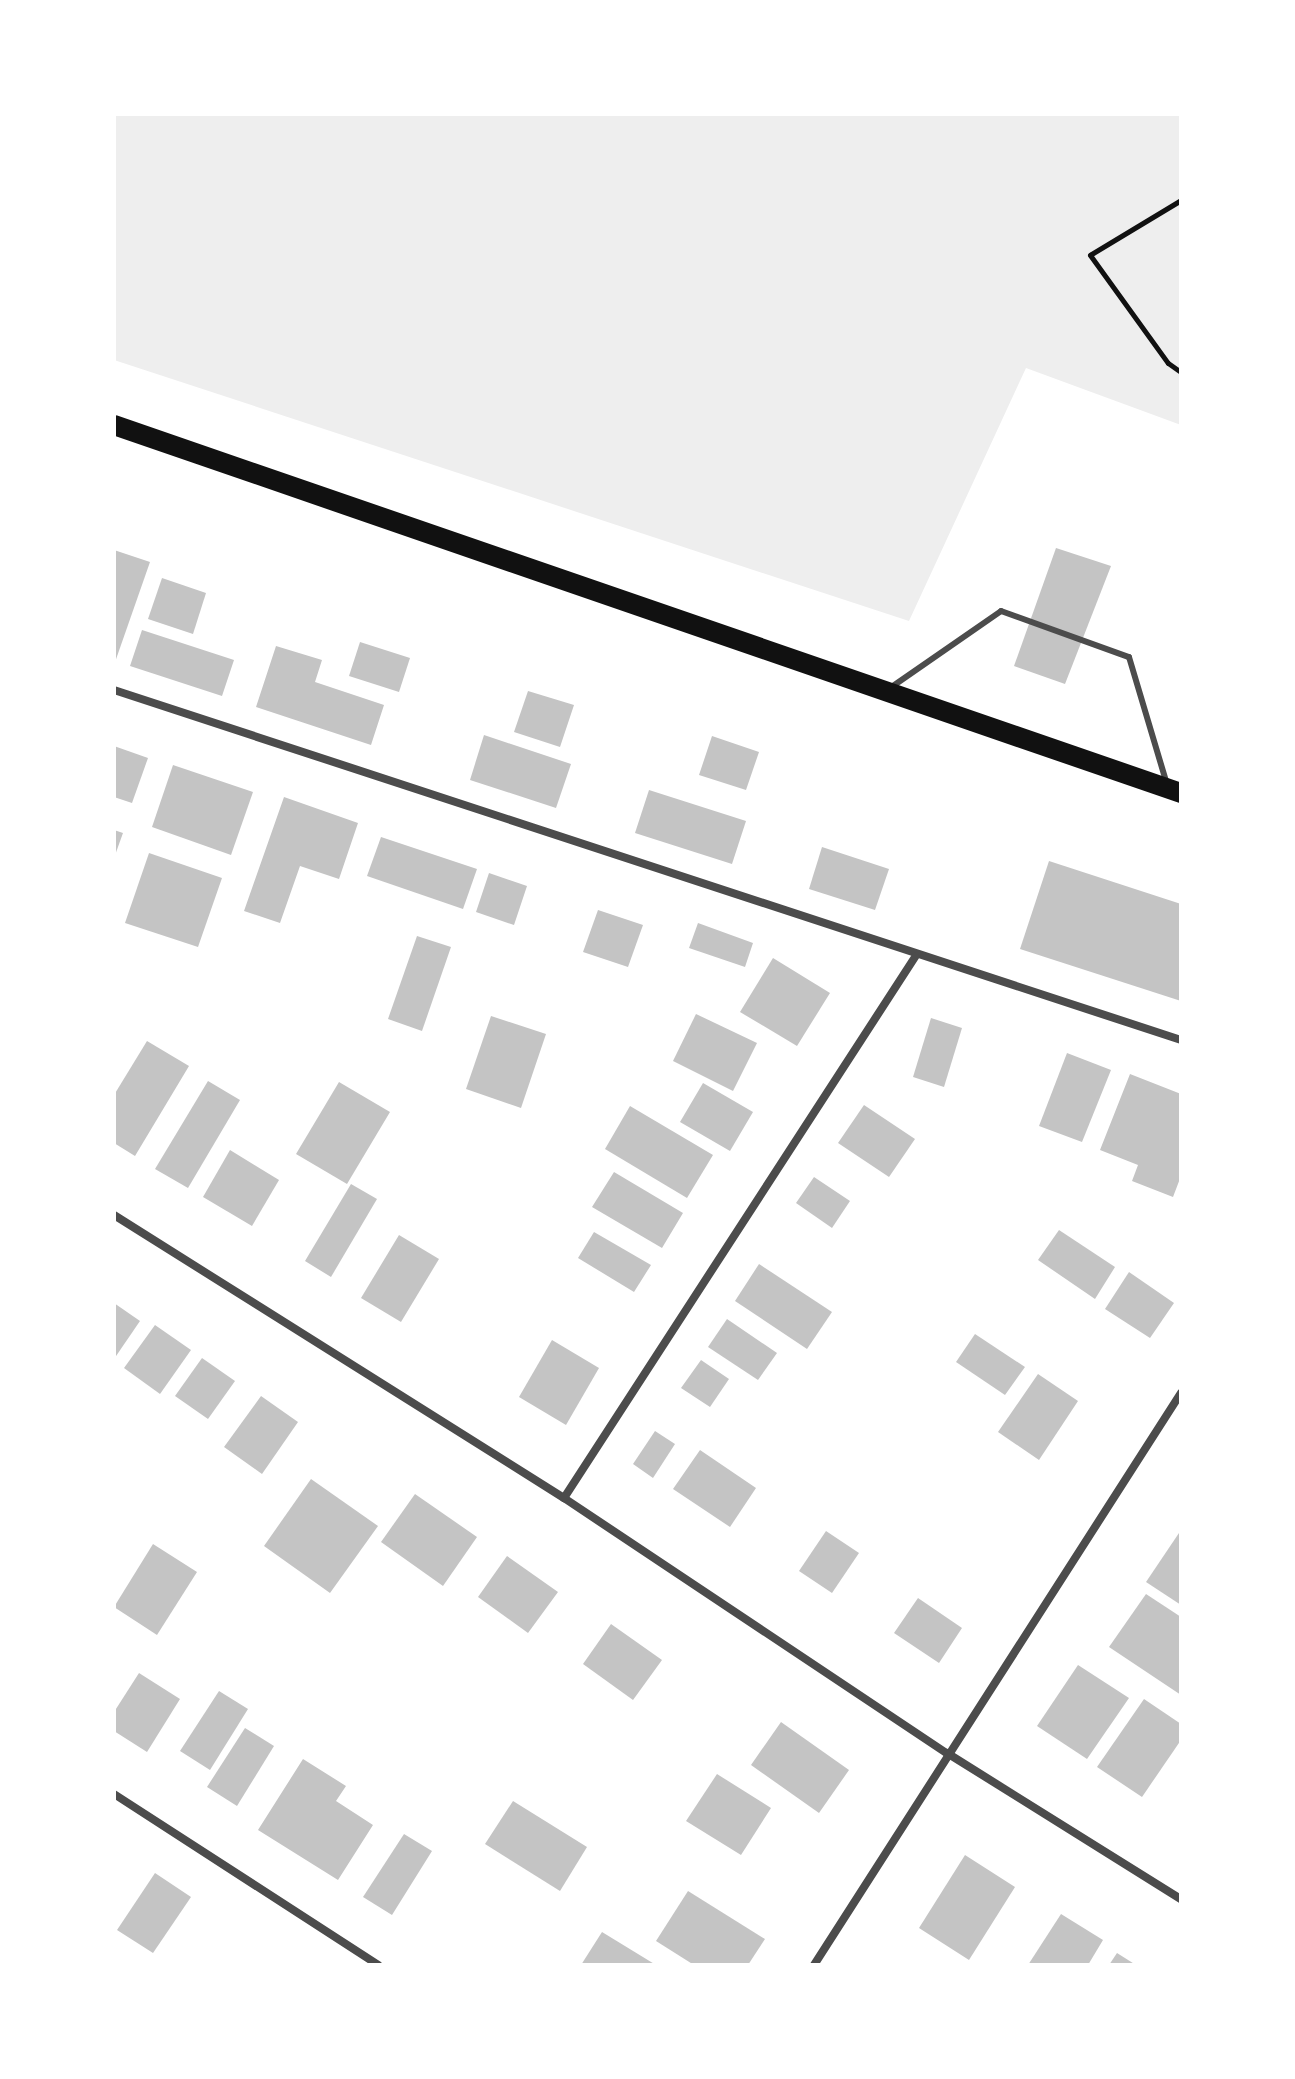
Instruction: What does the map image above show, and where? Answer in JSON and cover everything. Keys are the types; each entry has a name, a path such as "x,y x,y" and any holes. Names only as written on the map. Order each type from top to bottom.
{"main road":[{"path":"114,425 1175,791"}],"street":[{"path":"114,690 915,957 1181,1040"},
{"path":"564,1498 915,957"},
{"path":"114,1215 564,1498 947,1753 1181,1899"},
{"path":"814,1965 947,1753 1181,1393"},
{"path":"114,1794 378,1965"}],"lane":[{"path":"886,691 1001,611 1129,657 1175,791"}],"path":[{"path":"1181,200 1090,255 1168,363 1181,372"}],"shaded area":[{"path":"114,114 1181,114 1181,425 1026,368 909,621 114,360"}],"building":[{"path":"1056,548 1111,566 1065,684 1014,666"},
{"path":"114,550 150,562 114,665"},
{"path":"162,578 206,593 193,634 148,619"},
{"path":"142,630 234,660 222,696 130,666"},
{"path":"360,642 410,658 399,692 349,676"},
{"path":"276,646 322,660 315,682 384,705 371,745 256,707"},
{"path":"528,691 574,705 560,747 514,732"},
{"path":"484,735 571,764 556,808 470,780"},
{"path":"712,736 759,752 746,790 699,775"},
{"path":"114,746 148,758 132,803 114,797"},
{"path":"173,765 253,792 231,855 152,827"},
{"path":"649,790 746,821 732,864 635,833"},
{"path":"284,797 358,823 339,879 300,866 280,923 244,911"},
{"path":"114,830 123,833 114,858"},
{"path":"381,837 477,869 463,909 367,876"},
{"path":"822,847 889,869 875,910 809,889"},
{"path":"149,853 222,878 198,947 125,923"},
{"path":"1049,861 1181,904 1181,1001 1020,949"},
{"path":"489,873 527,886 514,925 476,912"},
{"path":"598,910 643,925 628,967 583,952"},
{"path":"698,923 753,943 745,967 689,948"},
{"path":"417,936 451,947 422,1031 388,1019"},
{"path":"773,958 830,993 797,1046 740,1012"},
{"path":"696,1014 757,1043 733,1091 673,1061"},
{"path":"491,1016 546,1034 521,1108 466,1089"},
{"path":"931,1018 962,1028 944,1087 913,1077"},
{"path":"147,1041 189,1066 135,1156 114,1143 114,1095"},
{"path":"1067,1053 1111,1070 1082,1142 1039,1126"},
{"path":"1130,1074 1181,1094 1181,1176 1173,1197 1132,1181 1138,1165 1100,1150"},
{"path":"208,1081 240,1100 188,1188 155,1169"},
{"path":"339,1082 390,1112 347,1184 296,1154"},
{"path":"703,1083 753,1112 730,1151 680,1122"},
{"path":"864,1105 915,1139 889,1177 838,1143"},
{"path":"630,1106 713,1155 687,1198 605,1149"},
{"path":"230,1150 279,1180 252,1226 203,1197"},
{"path":"614,1172 683,1213 662,1248 592,1207"},
{"path":"814,1177 850,1201 832,1228 796,1203"},
{"path":"351,1184 377,1199 331,1277 305,1261"},
{"path":"1059,1230 1115,1267 1095,1299 1038,1260"},
{"path":"594,1232 651,1265 634,1292 578,1258"},
{"path":"399,1235 439,1259 401,1322 361,1298"},
{"path":"759,1264 832,1312 807,1349 735,1301"},
{"path":"1129,1272 1174,1303 1150,1338 1105,1309"},
{"path":"114,1303 140,1321 114,1359"},
{"path":"727,1319 777,1353 758,1380 708,1347"},
{"path":"155,1325 191,1350 160,1394 124,1368"},
{"path":"975,1334 1025,1367 1005,1395 956,1362"},
{"path":"552,1340 599,1368 566,1425 519,1397"},
{"path":"202,1358 235,1381 208,1419 175,1396"},
{"path":"701,1360 729,1379 710,1407 681,1388"},
{"path":"1038,1374 1078,1401 1039,1460 998,1432"},
{"path":"261,1396 298,1422 262,1474 224,1447"},
{"path":"655,1431 675,1444 653,1478 633,1464"},
{"path":"700,1450 756,1488 730,1527 673,1489"},
{"path":"311,1479 378,1526 330,1593 264,1546"},
{"path":"415,1494 477,1537 443,1586 381,1542"},
{"path":"1181,1530 1181,1605 1146,1582"},
{"path":"826,1531 859,1553 832,1593 799,1571"},
{"path":"153,1544 197,1572 157,1635 114,1607"},
{"path":"507,1556 558,1592 528,1633 478,1597"},
{"path":"1146,1594 1181,1617 1181,1695 1109,1647"},
{"path":"918,1598 962,1628 939,1663 894,1633"},
{"path":"611,1624 662,1660 633,1700 583,1664"},
{"path":"1078,1665 1129,1698 1087,1759 1037,1726"},
{"path":"139,1673 180,1699 147,1752 114,1731 114,1712"},
{"path":"219,1691 248,1709 210,1770 180,1751"},
{"path":"1144,1699 1181,1724 1181,1740 1142,1797 1097,1767"},
{"path":"781,1722 849,1770 819,1813 751,1765"},
{"path":"245,1728 274,1746 237,1806 207,1787"},
{"path":"303,1759 346,1786 336,1801 373,1825 338,1880 258,1830"},
{"path":"717,1774 771,1808 741,1855 686,1821"},
{"path":"513,1801 587,1847 560,1891 485,1844"},
{"path":"404,1834 432,1851 392,1915 363,1897"},
{"path":"965,1855 1015,1887 969,1960 919,1928"},
{"path":"155,1873 191,1897 153,1953 117,1930"},
{"path":"688,1891 765,1939 748,1965 694,1965 656,1941"},
{"path":"1061,1914 1103,1940 1088,1965 1028,1965"},
{"path":"602,1932 656,1965 581,1965"},
{"path":"1117,1953 1136,1965 1109,1965"}]}
